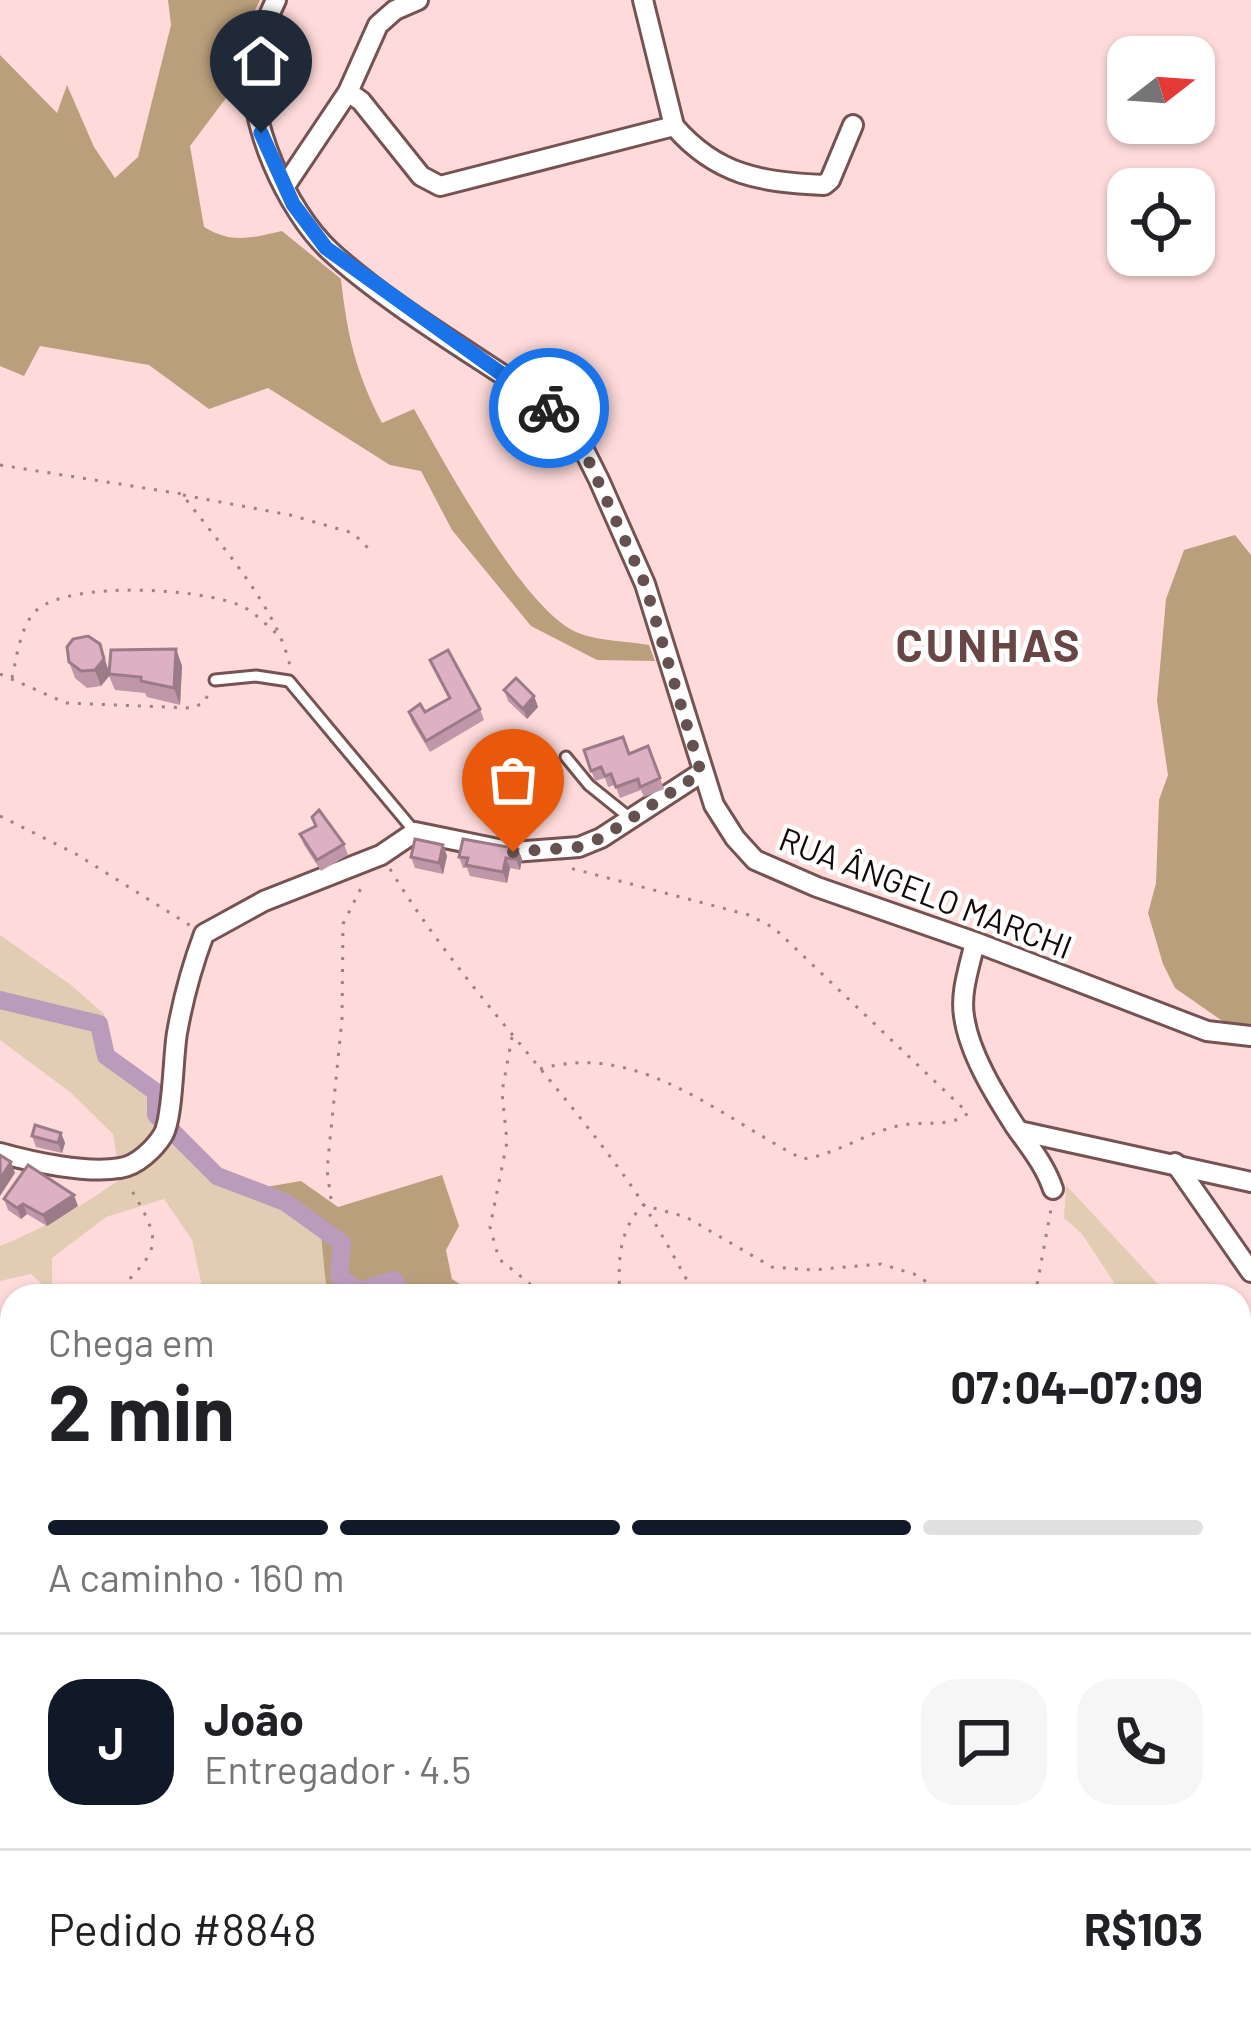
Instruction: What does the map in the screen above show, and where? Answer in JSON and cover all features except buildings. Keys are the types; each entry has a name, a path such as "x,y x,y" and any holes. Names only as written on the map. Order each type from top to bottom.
{"street":[{"name":"RUA ÂNGELO MARCHI","path":"277,0 262,29 254,63 254,98 261,133 293,204 326,248 539,399 562,418 581,444 645,584 714,805 755,860 1207,1030 1251,1036"},
{"path":"285,187 349,92 378,26 395,10 418,0"},
{"path":"643,0 674,126 693,148 760,182 824,185 853,124"},
{"path":"349,92 422,176 440,186 674,126"},
{"path":"0,1153 119,1169 143,1156 167,1124 178,1030 204,934 263,901 381,855 415,832 513,852 579,847 601,838 701,773"},
{"path":"975,942 963,1014 1000,1102 1048,1173 1053,1190"},
{"path":"1019,1131 1251,1182"},
{"path":"1175,1163 1251,1272"}],"lane":[{"path":"215,680 256,676 289,681 415,832"},
{"path":"566,757 589,785 630,818"}],"path":[{"path":"0,465 290,514 353,533 373,553"},
{"path":"182,494 236,565 278,634 290,663 289,681"},
{"path":"12,678 21,636 35,610 64,596 153,590 188,593 243,606 278,634"},
{"path":"0,674 67,703 191,708 204,703 215,680"},
{"path":"0,816 76,854 204,934"},
{"path":"331,1199 327,1170 342,1018 343,924 381,855 409,901 643,1205 689,1284"},
{"path":"540,1069 586,1062 634,1071 711,1102 803,1159 824,1156 903,1125 959,1121 968,1113 774,928 749,915 558,865"},
{"path":"512,1037 502,1092 507,1142 490,1227 499,1258 530,1284"},
{"path":"119,1169 147,1216 154,1238 149,1259 125,1284"},
{"path":"1038,1284 1053,1190"},
{"path":"619,1284 617,1260 630,1218 643,1205"},
{"path":"643,1205 686,1217 772,1267 812,1270 881,1264 930,1284"}],"shaded area":[{"path":"168,0 260,0 247,26 241,78 190,146 204,227 233,238 282,231 341,279 354,353 382,423 414,409 486,531 555,617 584,635 649,645 655,661 597,660 531,626 452,530 421,471 390,465 268,388 209,409 149,365 40,346 24,376 0,366 0,55 57,113 67,85 94,147 115,178 138,157 171,25"},
{"path":"1235,535 1251,555 1251,1025 1231,1027 1175,988 1148,913 1156,883 1159,800 1168,775 1157,701 1166,599 1184,550"},
{"path":"0,935 104,1014 113,1053 170,1093 152,1136 118,1165 113,1134 70,1092 0,1040"},
{"path":"177,1136 217,1176 285,1202 320,1225 326,1284 201,1284 192,1240 164,1199 106,1217 52,1258 52,1284 42,1284 31,1274 0,1281 0,1246 93,1198"},
{"path":"442,1175 459,1226 446,1250 452,1279 460,1284 326,1284 320,1225 254,1189 301,1181 338,1207"},
{"path":"1066,1185 1157,1284 1115,1284 1082,1234 1064,1218"}],"waterway":[{"path":"0,1000 99,1024 106,1056 156,1092 156,1115 217,1176 285,1202 342,1243 339,1277 349,1284"},
{"path":"381,1284 394,1280 397,1284"}],"way so far":[{"path":"513,852 579,847 601,838 701,773 645,584 581,444 549,408"}],"district":[{"name":"CUNHAS","path":"989,644"}],"route":[{"path":"261,133 293,204 326,248 549,408"}]}
